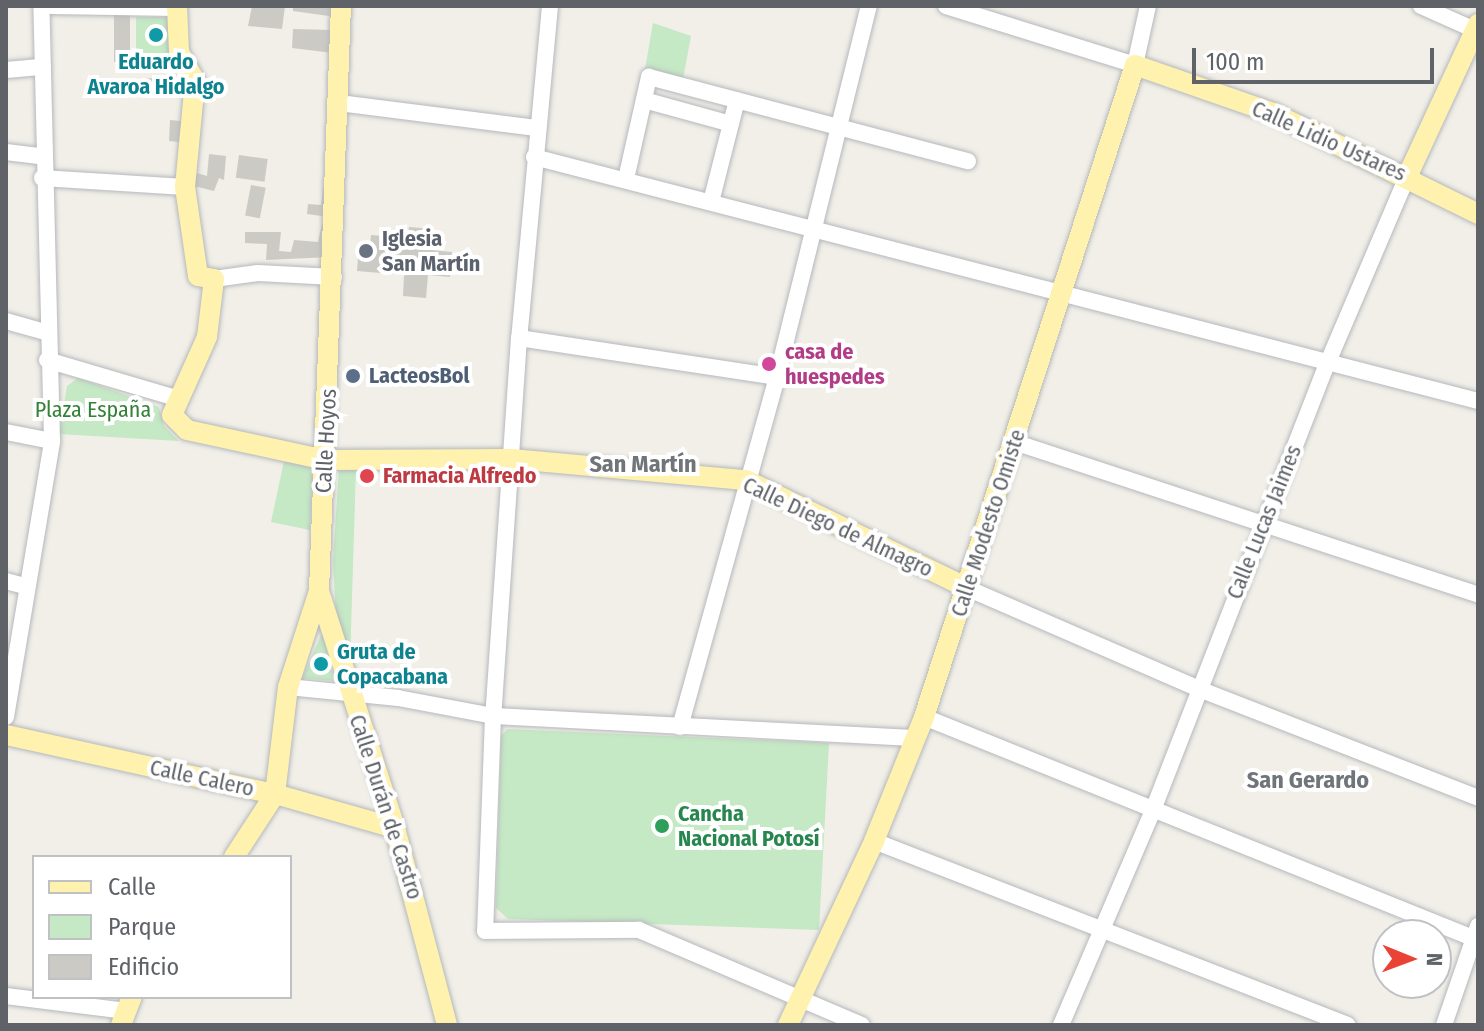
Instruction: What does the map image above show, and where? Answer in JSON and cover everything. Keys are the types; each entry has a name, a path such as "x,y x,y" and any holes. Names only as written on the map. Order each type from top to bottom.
{"main road":[{"name":"Calle Hoyos","path":"235,855 275,794 288,687 319,591 334,277 341,6"},
{"path":"176,398 207,337 214,279 198,276 185,187 195,81 179,52 177,7"},
{"name":"Calle Lucas Jaimes","path":"1407,177 1476,27"},
{"name":"Calle Lidio Ustares","path":"1135,65 1273,113 1478,214"},
{"name":"Calle Modesto Omiste","path":"788,1025 874,841 924,717 1014,442 1058,295 1135,65"},
{"name":"Calle Diego de Almagro","path":"176,398 172,415 187,430 326,460 513,459 746,480 967,588"},
{"name":"Calle Durán de Castro","path":"319,591 395,828 447,1025"},
{"name":"Calle Calero","path":"6,735 275,794 395,828"}],"street":[{"path":"6,717 25,586 52,441 45,332 41,6"},
{"path":"51,6 177,7"},
{"path":"550,6 519,338 493,716 485,931 639,930 801,1002 862,1025"},
{"path":"680,727 777,377 810,228 869,6"},
{"name":"Calle Lidio Ustares","path":"946,6 1135,65"},
{"name":"Calle Modesto Omiste","path":"1135,65 1148,6"},
{"path":"1421,6 1476,27"},
{"path":"6,70 43,67"},
{"path":"626,179 649,77 968,161"},
{"path":"644,100 731,124"},
{"path":"711,202 737,100"},
{"path":"339,103 538,128"},
{"path":"6,152 41,156"},
{"path":"534,157 1058,295 1478,401"},
{"name":"Calle Lucas Jaimes","path":"1061,1025 1153,810 1328,362 1407,177"},
{"path":"42,178 185,187"},
{"path":"214,279 258,273 334,277"},
{"path":"6,321 45,332"},
{"path":"519,338 777,377"},
{"path":"47,360 176,398"},
{"path":"6,432 52,441"},
{"path":"1014,442 1265,521 1478,595"},
{"path":"6,581 25,586"},
{"name":"Calle Diego de Almagro","path":"967,588 1199,689 1478,798"},
{"path":"288,687 349,692 493,716 914,738"},
{"path":"924,717 1153,810 1477,935 1444,1025"},
{"path":"874,841 1348,1025"},
{"path":"6,996 126,1011"}],"green space":[{"path":"136,17 170,17 170,67 136,67"},
{"path":"653,23 691,36 683,79 645,69"},
{"name":"Plaza España","path":"78,378 159,407 164,426 179,441 59,434 67,386"},
{"path":"284,461 313,468 310,530 271,522"},
{"path":"339,467 356,467 350,663 336,618 333,561"},
{"path":"323,631 334,681 302,678"},
{"name":"Cancha Nacional Potosí","path":"507,729 829,743 819,930 508,919 496,908 501,736"}],"building":[{"path":"252,6 285,6 282,29 248,26"},
{"path":"293,6 335,6 336,17 293,11"},
{"path":"114,11 130,11 130,62 114,62"},
{"path":"293,29 333,30 333,53 292,48"},
{"path":"144,78 172,79 173,95 142,93"},
{"path":"170,120 190,122 180,130 179,142 169,141"},
{"path":"209,154 226,156 224,180 219,178 214,191 194,186 197,173 207,176"},
{"path":"239,155 268,159 265,182 236,178"},
{"path":"251,185 266,188 260,218 245,215"},
{"path":"323,188 332,188 329,217 307,214 308,204 321,205"},
{"path":"333,223 330,257 266,260 267,244 245,243 245,232 281,232 279,251 291,252 294,240 318,242 322,224"},
{"path":"409,227 433,229 431,250 452,252 450,277 428,275 426,298 403,296 404,275 357,271 359,245 370,246 371,235 408,238"}],"place":[{"name":"Eduardo Avaroa Hidalgo","path":"156,35"},
{"name":"Iglesia San Martín","path":"366,251"},
{"name":"casa de huespedes","path":"769,364"},
{"name":"LacteosBol","path":"353,376"},
{"name":"Farmacia Alfredo","path":"367,476"},
{"name":"Gruta de Copacabana","path":"321,664"},
{"name":"Cancha Nacional Potosí","path":"662,826"}],"district":[{"name":"San Martín","path":"643,465"},
{"name":"San Gerardo","path":"1308,781"}]}
